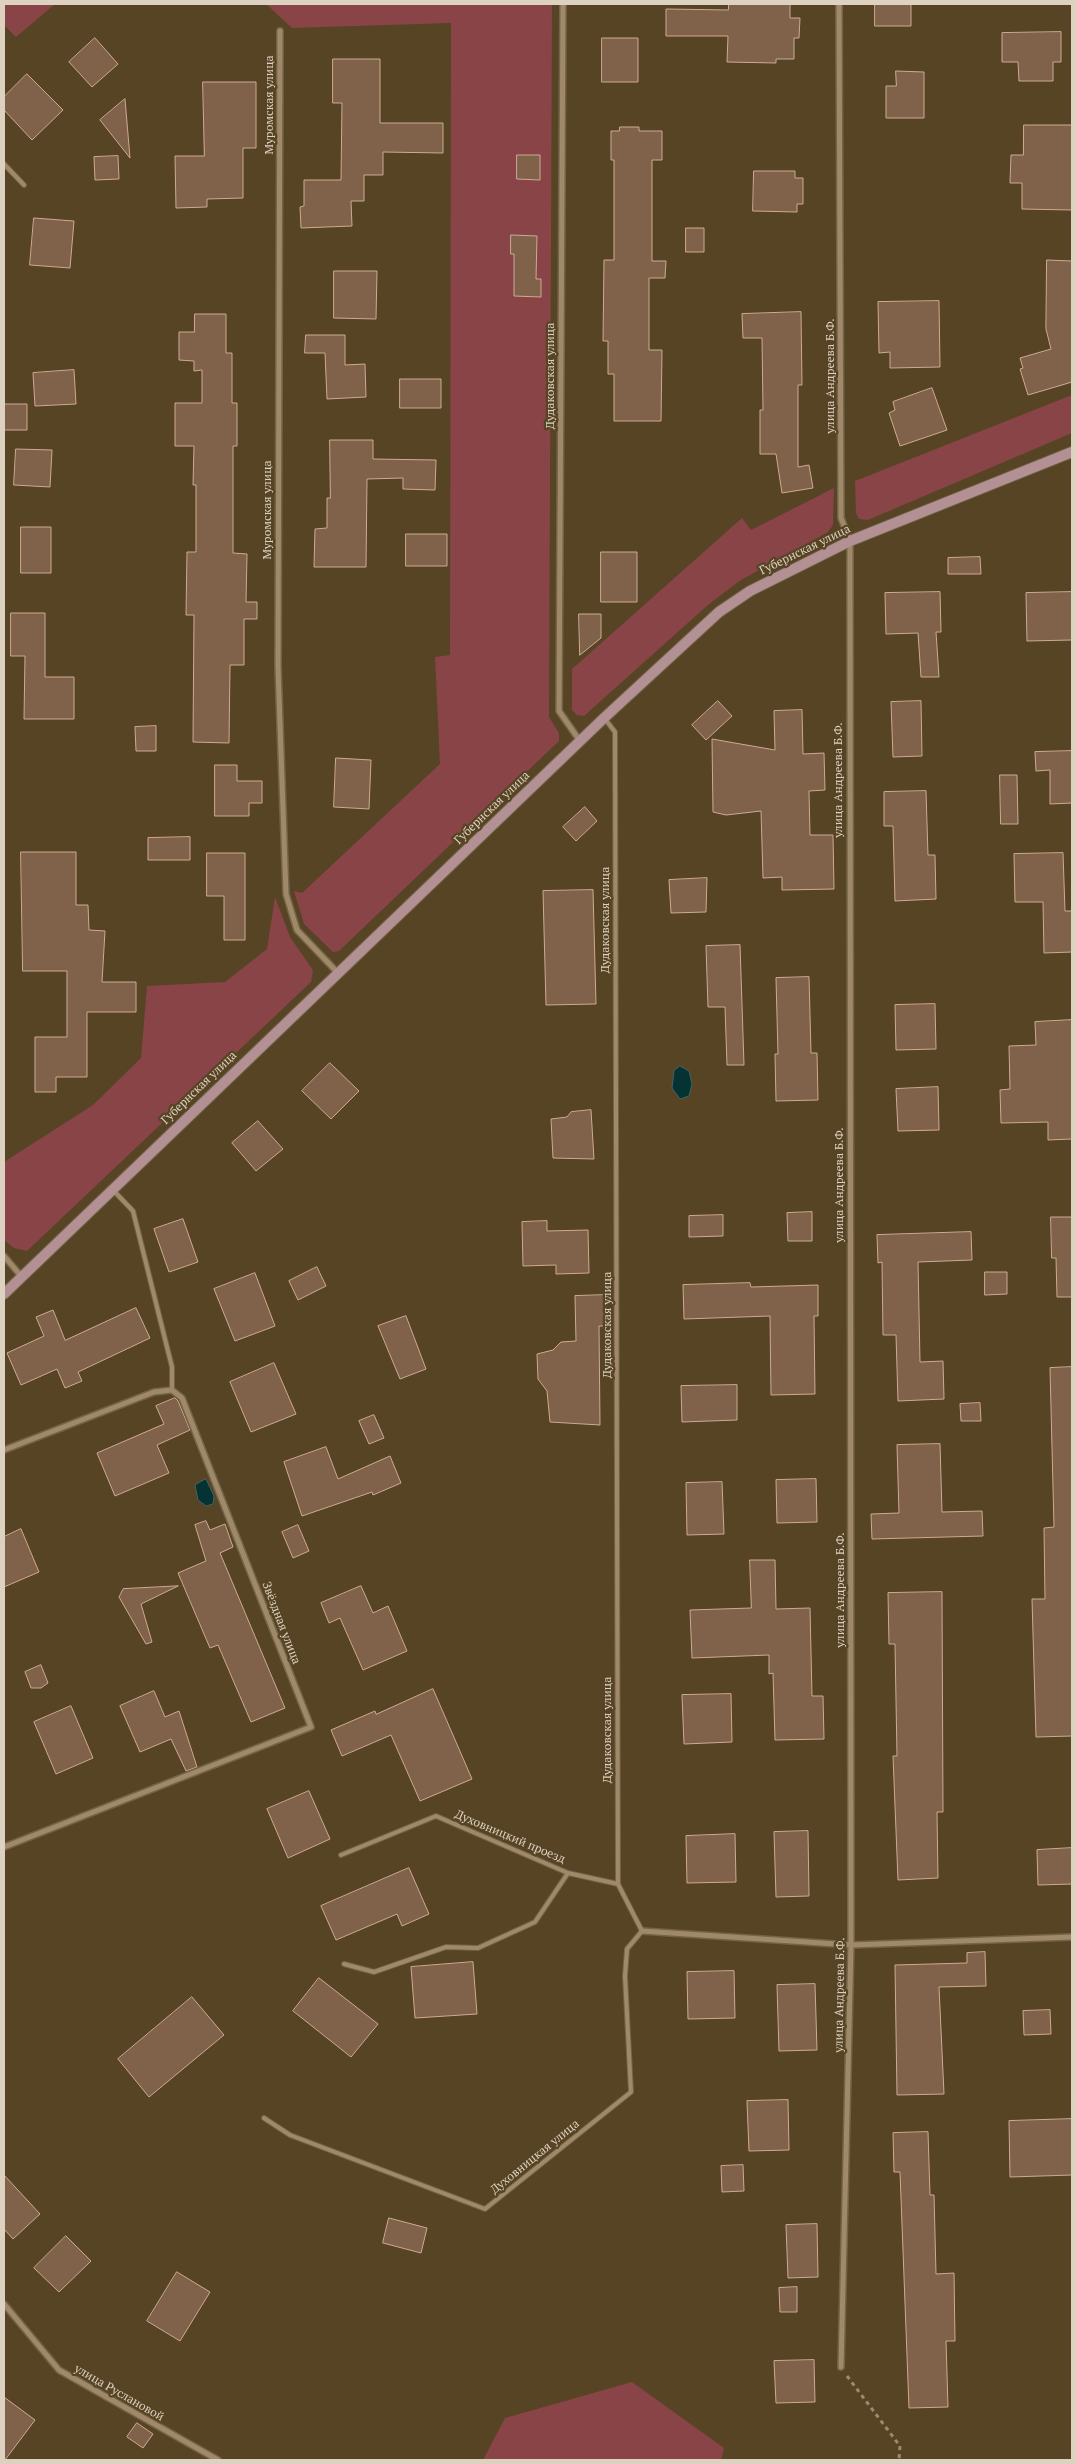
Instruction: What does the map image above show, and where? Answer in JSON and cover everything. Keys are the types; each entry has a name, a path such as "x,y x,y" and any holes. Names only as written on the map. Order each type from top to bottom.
{"street":[{"name":"Дудаковская улица","path":"563,4 559,711 580,741"},
{"name":"улица Андреева Б.Ф.","path":"839,4 841,518 850,541 851,1944 841,2367"},
{"name":"Муромская улица","path":"280,31 278,666 286,894 297,930 337,972"},
{"name":"Губернская улица","path":"4,1294 337,972 604,718 719,612 750,591 850,541 1072,452"},
{"path":"4,1256 21,1276"},
{"path":"4,1450 154,1392 172,1390"},
{"name":"Звёздная улица","path":"4,1847 311,1727 182,1398 172,1390"},
{"path":"642,1931 851,1944 1072,1937"},
{"name":"улица Руслановой","path":"4,2304 59,2370 218,2460"}],"lane":[{"path":"4,164 24,184"},
{"name":"Дудаковская улица","path":"604,718 615,732 618,1884 642,1931"},
{"path":"112,1188 134,1211 172,1367 172,1390"},
{"name":"Духовницкий проезд","path":"342,1855 436,1816 568,1873 618,1884"},
{"path":"344,1964 374,1972 446,1947 478,1948 535,1922 568,1873"},
{"name":"Духовницкая улица","path":"264,2118 290,2135 485,2209 631,2092 625,1976 628,1949 642,1931"}],"path":[{"path":"841,2367 900,2446 899,2460"}],"shaded area":[{"path":"4,4 55,4 16,37 4,25"},
{"path":"266,4 552,4 549,717 559,733 559,741 339,951 333,952 304,924 294,891 302,893 440,764 435,657 450,655 451,23 292,28"},
{"path":"1072,395 1072,433 868,520 859,519 856,513 855,481"},
{"path":"834,488 833,525 828,532 741,580 709,604 584,716 577,715 572,710 572,669 742,518 751,530"},
{"path":"275,897 290,937 313,970 311,982 27,1251 14,1248 4,1240 4,1162 93,1105 141,1058 147,986 225,982 267,949"},
{"path":"632,2382 724,2448 721,2460 483,2460 505,2418"}],"water":[{"path":"680,1066 689,1071 692,1084 689,1096 680,1099 672,1088 674,1071"},
{"path":"206,1479 214,1496 213,1504 206,1506 198,1500 195,1485"}],"building":[{"path":"729,4 790,4 790,18 800,18 799,38 794,38 794,59 776,59 776,63 727,62 728,36 666,36 666,9 728,10"},
{"path":"875,4 911,4 911,26 875,26"},
{"path":"1061,32 1061,62 1053,62 1053,81 1019,81 1018,62 1002,62 1002,33"},
{"path":"95,38 118,64 92,87 69,62"},
{"path":"602,38 638,38 638,82 602,82"},
{"path":"333,59 380,59 380,123 443,123 443,153 383,152 383,175 364,175 364,201 351,201 352,226 301,228 300,207 304,206 304,180 341,180 342,103 333,103"},
{"path":"896,71 924,72 924,118 886,118 886,86 896,86"},
{"path":"27,74 63,110 32,140 4,110 4,97"},
{"path":"203,82 256,82 256,148 243,148 243,198 207,199 207,207 176,208 175,156 204,156"},
{"path":"125,99 130,158 100,120"},
{"path":"1024,125 1072,125 1072,210 1022,209 1022,183 1010,183 1011,155 1023,155"},
{"path":"620,127 639,127 639,131 662,131 662,160 652,160 652,261 666,261 665,278 649,278 649,350 662,350 661,421 614,421 614,374 608,374 608,341 603,341 604,260 614,260 614,160 611,160 611,131 619,131"},
{"path":"517,155 540,155 540,180 517,179"},
{"path":"118,156 119,179 95,180 94,157"},
{"path":"754,171 795,171 795,178 803,178 803,204 797,204 797,212 753,211"},
{"path":"34,218 74,221 70,268 30,265"},
{"path":"686,228 704,228 704,252 686,252"},
{"path":"511,235 537,236 536,279 541,279 541,297 514,296 514,254 511,254"},
{"path":"1047,260 1072,261 1072,382 1028,395 1020,369 1023,368 1020,358 1051,349 1046,329"},
{"path":"334,271 377,271 376,319 334,318"},
{"path":"939,301 940,367 890,368 890,352 879,353 878,302"},
{"path":"801,312 802,385 798,385 798,467 809,465 813,488 782,493 776,454 760,454 760,410 763,410 762,338 743,338 742,314"},
{"path":"195,314 226,314 226,353 232,353 232,403 237,403 237,446 233,446 233,553 247,554 246,602 257,602 257,619 244,619 244,665 230,665 229,743 193,742 194,615 186,615 187,552 196,552 196,485 193,485 194,446 175,446 175,403 202,403 202,370 194,371 194,361 179,360 179,332 194,332"},
{"path":"306,335 345,335 345,365 365,364 366,397 327,399 325,353 305,353"},
{"path":"74,370 76,404 35,406 33,373"},
{"path":"400,379 441,379 441,408 400,408"},
{"path":"932,388 947,430 900,446 889,413 895,410 893,402"},
{"path":"4,404 27,404 27,430 4,430"},
{"path":"330,440 373,440 373,459 436,460 435,490 403,489 403,478 367,479 366,567 314,567 315,529 327,528 327,498 330,498"},
{"path":"16,449 52,450 50,487 14,485"},
{"path":"21,527 51,527 51,573 21,573"},
{"path":"406,534 447,534 447,566 406,566"},
{"path":"601,552 637,552 637,602 601,602"},
{"path":"980,557 981,574 948,574 948,558"},
{"path":"940,592 941,632 936,632 939,677 921,677 918,633 886,634 885,593"},
{"path":"1072,592 1072,640 1027,641 1026,593"},
{"path":"11,613 45,613 45,677 74,677 74,719 24,719 25,656 11,656"},
{"path":"579,614 601,614 601,638 580,655"},
{"path":"718,701 732,716 706,740 692,725"},
{"path":"921,701 922,756 893,757 891,702"},
{"path":"802,710 803,754 824,753 825,790 809,791 810,835 833,835 834,889 782,890 782,877 763,878 761,811 726,815 713,812 712,739 775,750 774,711"},
{"path":"156,726 156,751 136,751 135,727"},
{"path":"1072,751 1072,803 1050,804 1050,770 1036,771 1035,752"},
{"path":"336,758 371,760 369,809 334,807"},
{"path":"215,765 237,765 237,781 262,781 262,803 249,803 249,816 215,816"},
{"path":"1000,775 1017,775 1018,824 1001,824"},
{"path":"926,791 928,855 935,855 936,899 895,901 893,826 884,826 884,792"},
{"path":"585,807 597,821 576,841 563,827"},
{"path":"190,837 190,860 148,860 148,838"},
{"path":"21,852 76,852 76,905 88,905 89,930 105,931 102,982 136,982 136,1012 87,1012 87,1077 56,1077 56,1092 35,1092 35,1037 67,1037 67,971 23,971"},
{"path":"207,853 245,853 245,940 224,940 224,896 207,896"},
{"path":"1063,853 1065,911 1072,911 1072,952 1044,953 1043,902 1015,902 1014,854"},
{"path":"707,878 706,912 671,913 669,880"},
{"path":"593,890 596,1004 546,1005 543,891"},
{"path":"740,945 744,1065 727,1065 725,1007 708,1007 706,946"},
{"path":"809,977 811,1053 817,1053 818,1100 776,1101 775,1054 778,1054 776,978"},
{"path":"935,1004 936,1049 896,1050 895,1005"},
{"path":"1072,1020 1072,1139 1048,1140 1048,1122 1001,1123 1000,1090 1010,1089 1009,1046 1036,1045 1035,1022"},
{"path":"330,1063 359,1091 331,1119 302,1091"},
{"path":"938,1087 939,1130 898,1131 896,1089"},
{"path":"591,1110 594,1159 553,1158 551,1119 567,1117 571,1112"},
{"path":"258,1121 283,1149 256,1171 232,1143"},
{"path":"812,1212 812,1241 788,1241 787,1213"},
{"path":"723,1215 723,1236 689,1237 689,1216"},
{"path":"1051,1217 1072,1217 1072,1297 1057,1297 1056,1258 1052,1258"},
{"path":"183,1219 198,1262 169,1272 154,1229"},
{"path":"547,1221 547,1231 588,1230 589,1273 556,1274 556,1265 523,1266 522,1222"},
{"path":"971,1232 972,1260 918,1262 920,1362 943,1361 944,1399 898,1401 896,1335 883,1335 882,1262 878,1263 877,1235"},
{"path":"317,1267 326,1286 298,1300 289,1281"},
{"path":"985,1272 1007,1272 1007,1294 985,1295"},
{"path":"255,1273 275,1326 235,1341 214,1289"},
{"path":"750,1283 751,1287 818,1285 818,1316 814,1316 815,1394 771,1395 770,1316 684,1319 683,1285"},
{"path":"606,1295 607,1326 599,1326 600,1425 550,1422 547,1391 538,1379 537,1354 553,1350 561,1342 576,1341 575,1296"},
{"path":"136,1308 150,1338 78,1372 82,1381 65,1388 57,1369 21,1385 7,1353 44,1336 36,1317 53,1310 65,1340"},
{"path":"406,1316 426,1369 400,1379 378,1326"},
{"path":"274,1363 296,1414 251,1432 230,1382"},
{"path":"1072,1367 1072,1736 1036,1737 1032,1599 1045,1599 1044,1528 1054,1527 1050,1368"},
{"path":"737,1385 737,1420 682,1422 681,1386"},
{"path":"175,1398 190,1430 157,1445 169,1473 115,1496 97,1453 164,1424 156,1406"},
{"path":"980,1403 981,1421 961,1421 960,1404"},
{"path":"374,1415 384,1438 369,1444 359,1421"},
{"path":"940,1444 942,1512 982,1511 983,1536 872,1539 871,1514 899,1513 897,1445"},
{"path":"326,1447 338,1479 390,1456 401,1483 373,1495 372,1492 302,1516 284,1462"},
{"path":"816,1479 817,1522 777,1523 776,1480"},
{"path":"722,1482 724,1534 687,1535 686,1483"},
{"path":"206,1521 210,1530 225,1524 233,1547 220,1553 285,1708 251,1722 218,1645 210,1648 178,1573 206,1561 195,1525"},
{"path":"298,1525 309,1551 293,1558 282,1532"},
{"path":"21,1529 39,1572 4,1587 4,1537"},
{"path":"750,1560 775,1560 776,1609 810,1608 812,1696 823,1696 824,1739 775,1740 773,1673 769,1674 769,1655 692,1658 690,1610 751,1608"},
{"path":"178,1586 141,1604 152,1642 146,1644 119,1597 123,1589"},
{"path":"361,1586 373,1613 388,1606 407,1651 363,1670 340,1618 329,1623 321,1603"},
{"path":"942,1592 943,1812 937,1812 938,1878 898,1880 893,1756 897,1756 895,1644 889,1644 888,1593"},
{"path":"41,1665 48,1683 41,1688 31,1688 25,1672"},
{"path":"433,1689 472,1779 420,1801 391,1735 342,1756 331,1730 375,1711 376,1714"},
{"path":"154,1691 165,1717 179,1711 197,1767 186,1771 171,1739 140,1752 120,1706"},
{"path":"731,1694 732,1742 684,1744 682,1695"},
{"path":"71,1706 93,1758 56,1774 34,1722"},
{"path":"309,1791 330,1839 288,1858 267,1809"},
{"path":"808,1831 809,1896 776,1897 774,1832"},
{"path":"735,1834 736,1882 687,1883 686,1836"},
{"path":"1072,1848 1072,1884 1038,1885 1037,1850"},
{"path":"409,1868 429,1914 402,1926 397,1914 336,1940 321,1906"},
{"path":"985,1952 986,1986 939,1987 944,2094 897,2095 895,1965 967,1963 967,1953"},
{"path":"473,1962 477,2014 415,2018 411,1967"},
{"path":"734,1971 735,2018 688,2019 687,1972"},
{"path":"319,1978 378,2024 351,2057 293,2011"},
{"path":"815,1984 817,2050 779,2051 777,1985"},
{"path":"192,1997 224,2035 149,2097 118,2059"},
{"path":"1050,2010 1051,2034 1024,2035 1023,2011"},
{"path":"788,2100 789,2150 749,2151 747,2101"},
{"path":"1072,2119 1072,2175 1010,2177 1009,2121"},
{"path":"928,2132 930,2195 934,2195 936,2274 954,2273 955,2341 946,2341 948,2407 909,2408 900,2172 894,2172 893,2133"},
{"path":"743,2165 744,2191 722,2192 721,2166"},
{"path":"4,2175 40,2214 13,2239 4,2229"},
{"path":"389,2218 427,2228 421,2253 383,2243"},
{"path":"817,2224 818,2277 788,2278 786,2225"},
{"path":"66,2236 91,2261 59,2292 34,2268"},
{"path":"177,2272 210,2292 180,2341 147,2321"},
{"path":"797,2287 797,2312 780,2312 779,2288"},
{"path":"814,2360 815,2402 776,2403 774,2361"},
{"path":"4,2397 35,2420 5,2460 4,2460"},
{"path":"137,2423 153,2434 143,2448 127,2437"}]}
